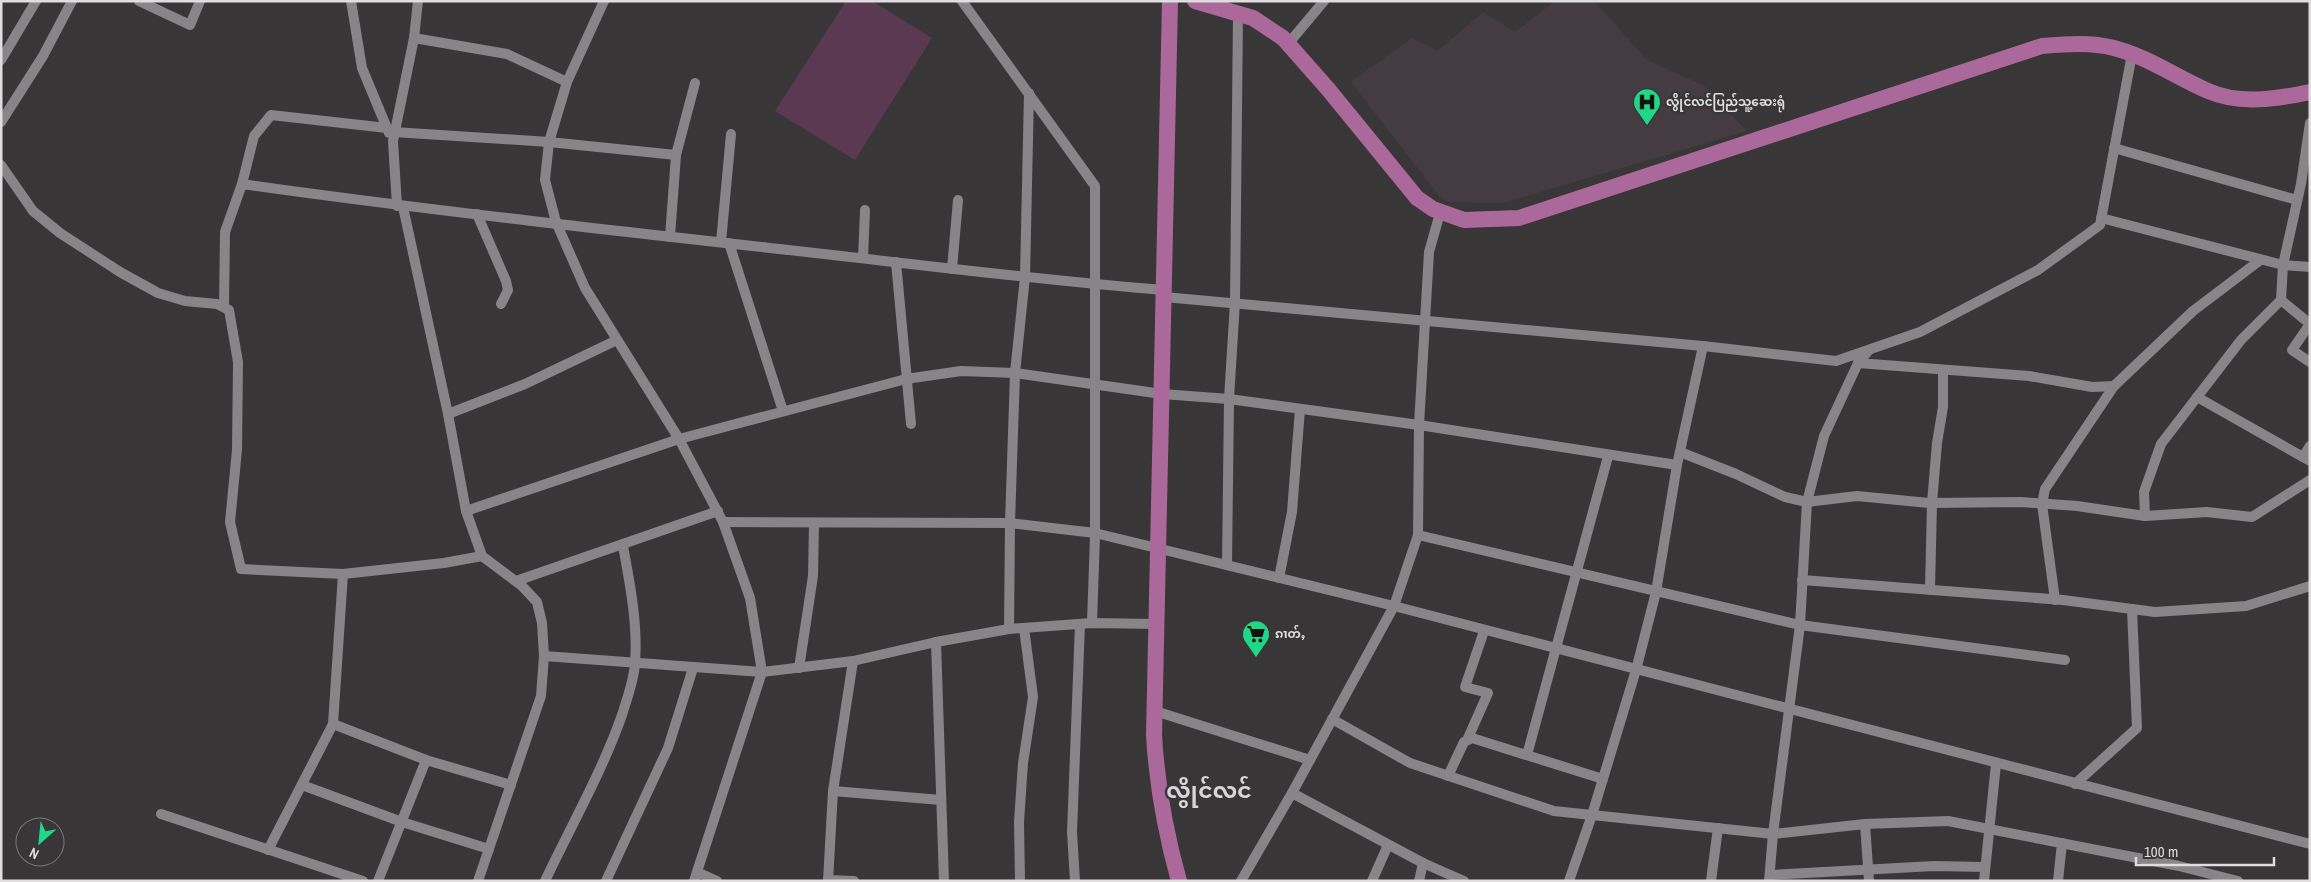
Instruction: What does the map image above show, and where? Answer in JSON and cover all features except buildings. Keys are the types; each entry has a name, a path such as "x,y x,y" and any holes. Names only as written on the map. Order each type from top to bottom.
{"highway":[{"path":"1170,1 1155,711 1157,782 1165,833 1179,881"},
{"path":"1195,1 1238,13 1270,27 1288,44 1417,198 1440,213 1464,220 1519,218 2042,46 2081,44 2113,48 2144,58 2210,92 2244,99 2282,98 2310,92"}],"street":[{"path":"1,60 36,1"},
{"path":"1,122 43,56 72,1"},
{"path":"138,1 190,25 200,1"},
{"path":"351,1 362,68 391,134 400,207 448,414 466,511 482,556 516,581 537,602 542,623 544,656 542,696 478,881"},
{"path":"391,134 414,38 418,1"},
{"path":"604,1 567,82 549,142 545,180 556,222 585,288 679,439 724,522 750,598 762,672 695,876 717,881"},
{"path":"962,1 1095,186 1095,533 1092,624"},
{"path":"1288,44 1324,1"},
{"path":"1226,565 1229,399 1235,302 1238,13"},
{"path":"414,38 507,54 567,82"},
{"path":"242,184 400,207 556,222 1235,302 1703,346 1836,361 1920,332 2038,270 2100,225 2132,54"},
{"path":"670,236 676,155 694,83"},
{"path":"1009,629 1015,373 1024,278 1029,93"},
{"path":"224,306 225,232 242,184 254,136 271,115 391,134 549,142 676,155"},
{"path":"2145,516 2144,492 2161,444 2241,340 2281,300 2283,265 2297,200 2310,123"},
{"path":"731,134 725,243 783,411"},
{"path":"2114,148 2297,200"},
{"path":"1,166 33,210 60,233 120,272 158,293 185,301 224,306 229,310 238,362 237,450 230,522 241,569 343,574 444,563 482,556"},
{"path":"952,268 958,200"},
{"path":"863,258 865,210"},
{"path":"1241,881 1292,794 1394,606 1418,535 1419,425 1425,321 1430,252 1440,213"},
{"path":"477,214 506,280 508,290 501,304"},
{"path":"2101,218 2260,261 2283,265 2310,266"},
{"path":"2055,600 2042,504 2045,489 2064,457 2114,386 2193,311 2260,261"},
{"path":"896,262 911,424"},
{"path":"2281,300 2310,324 2292,350 2310,362"},
{"path":"448,414 525,384 617,340"},
{"path":"1569,881 1592,815 1636,670 1656,592 1677,465 1703,346"},
{"path":"1869,350 1858,363 1824,436 1807,502 1800,625 1773,834 1770,878 1869,876 1934,866 1985,867"},
{"path":"1858,363 2030,376 2092,387 2114,386"},
{"path":"1930,590 1932,503 1937,443 1943,407 1943,370"},
{"path":"466,511 679,439 906,379 961,372 1015,373 1162,394 1229,399 1419,425 1677,465"},
{"path":"2197,397 2307,459 2310,446"},
{"path":"1279,578 1292,512 1300,409"},
{"path":"1680,452 1736,474 1785,497 1807,502 1857,496 1932,503 2042,504 2145,516 2207,512 2252,517 2310,480"},
{"path":"1527,755 1575,572 1607,460"},
{"path":"516,581 623,546 718,511"},
{"path":"724,522 1010,523 1095,533 1394,606 1636,670 1789,707 1996,764 2310,844"},
{"path":"799,668 813,576 814,522"},
{"path":"1418,535 1800,625 2065,660"},
{"path":"545,881 614,735 632,685 635,662 632,597 623,546"},
{"path":"268,850 333,724 343,574"},
{"path":"1802,580 2055,600 2155,612 2246,606 2310,586"},
{"path":"2074,784 2137,728 2132,609"},
{"path":"1075,881 1072,832 1080,624"},
{"path":"544,656 762,672 853,661 936,642 1009,629 1080,624 1157,624"},
{"path":"1020,881 1019,812 1023,763 1033,697 1024,628"},
{"path":"1448,776 1468,738 1488,693 1465,687 1484,631"},
{"path":"936,642 944,881"},
{"path":"853,661 834,791 828,880 854,881"},
{"path":"606,881 668,748 692,668"},
{"path":"1155,711 1310,760"},
{"path":"1332,720 1410,763 1554,811 1773,834 1865,824 1948,821 2179,866 2238,881"},
{"path":"333,724 426,760 511,785"},
{"path":"1468,738 1603,779"},
{"path":"378,881 426,760"},
{"path":"1984,881 1996,764"},
{"path":"302,785 402,822 489,849"},
{"path":"834,791 941,800"},
{"path":"1292,794 1423,863 1464,881"},
{"path":"161,814 363,881"},
{"path":"1865,824 1869,876"},
{"path":"1711,881 1718,828"},
{"path":"2058,881 2062,843"},
{"path":"1372,881 1388,844"},
{"path":"1419,881 1423,863"}],"shaded area":[{"path":"846,1 872,1 932,38 855,160 775,111"},
{"path":"1555,1 1594,1 1647,60 1703,85 1747,131 1503,203 1448,202 1440,197 1351,82 1412,38 1438,51 1483,12 1515,32"}],"place":[{"name":"လွိုင်လင်ပြည်သူ့ဆေးရုံ","path":"1647,126"},
{"name":"ၵၢတ်ႇ","path":"1256,658"}],"district":[{"name":"လွိုင်လင်","path":"1209,790"}]}
